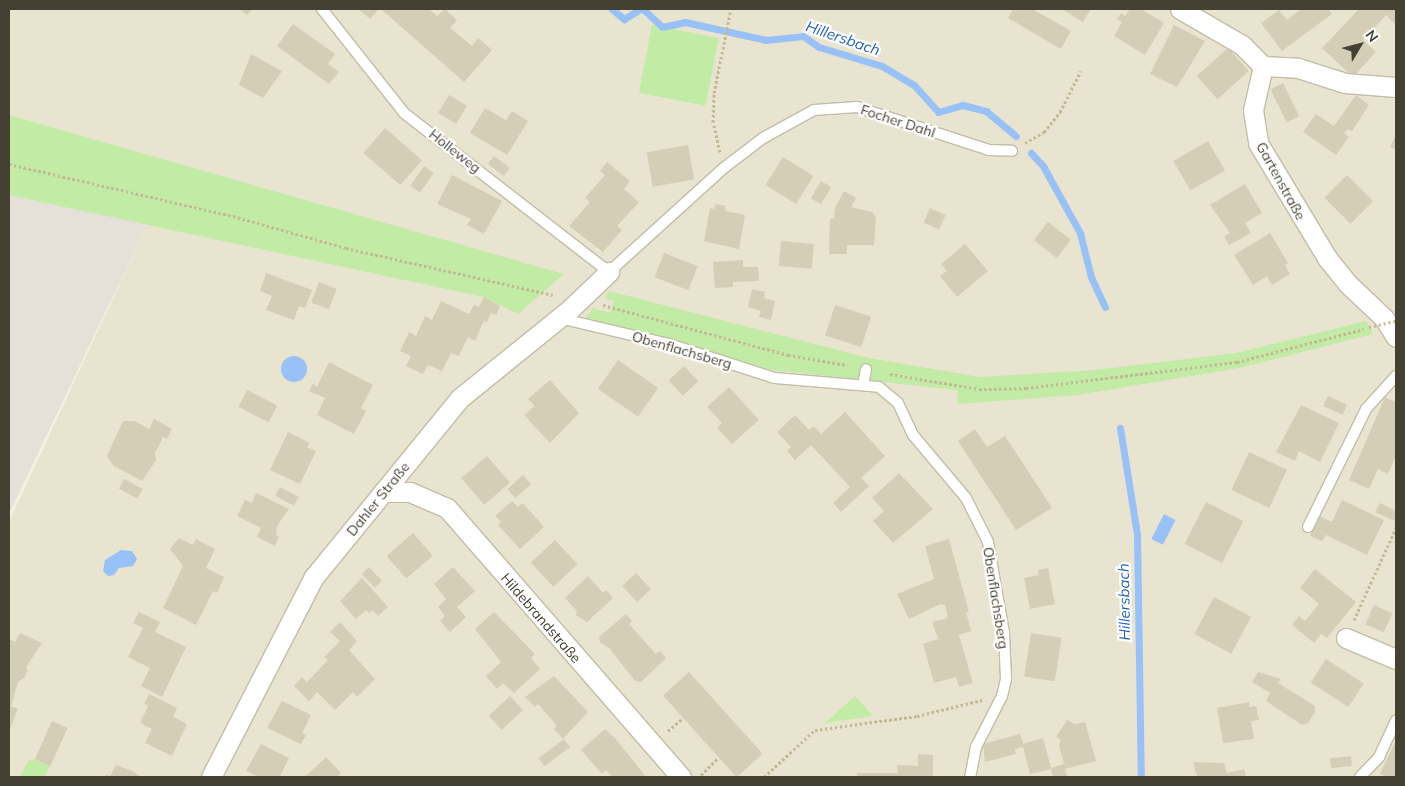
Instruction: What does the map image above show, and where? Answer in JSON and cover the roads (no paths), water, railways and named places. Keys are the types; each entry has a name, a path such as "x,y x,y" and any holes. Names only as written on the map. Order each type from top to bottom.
{"street":[{"path":"1180,9 1242,45 1263,66 1298,68 1346,83 1396,87"},
{"name":"Gartenstraße","path":"1263,66 1253,110 1258,143 1327,258 1347,283 1384,318 1396,337"},
{"name":"Dahler Straße","path":"211,777 314,577 460,398 559,318 609,272"},
{"name":"Hildebrandstraße","path":"383,492 410,492 446,508 681,777"},
{"path":"1346,638 1396,659"}],"lane":[{"name":"Holleweg","path":"322,9 404,113 609,272"},
{"name":"Focher Dahl","path":"609,272 724,167 763,138 814,110 857,107 989,150 1012,151"},
{"name":"Obenflachsberg","path":"559,318 669,344 775,378 879,387 898,404 913,435 966,498 988,542 1004,634 1006,679 1002,695 976,747 970,777"},
{"path":"863,385 866,369"},
{"path":"1308,527 1366,410 1396,376"},
{"path":"1360,777 1379,757 1396,721"}],"water":[{"path":"294,356 303,360 307,369 303,378 294,382 285,378 281,369 285,360"},
{"path":"1164,514 1176,520 1163,545 1151,539"},
{"path":"121,550 132,551 137,559 133,566 119,568 114,575 108,576 103,571 105,560"}],"waterway":[{"name":"Hillersbach","path":"612,9 624,19 640,9"},
{"name":"Hillersbach","path":"643,9 662,27 685,22 766,40 803,36 819,47 882,66 914,85 938,112 963,105 986,111 1016,136"},
{"name":"Hillersbach","path":"1031,153 1043,166 1080,233 1091,277 1105,307"},
{"name":"Hillersbach","path":"1120,428 1137,534 1141,777"}]}
